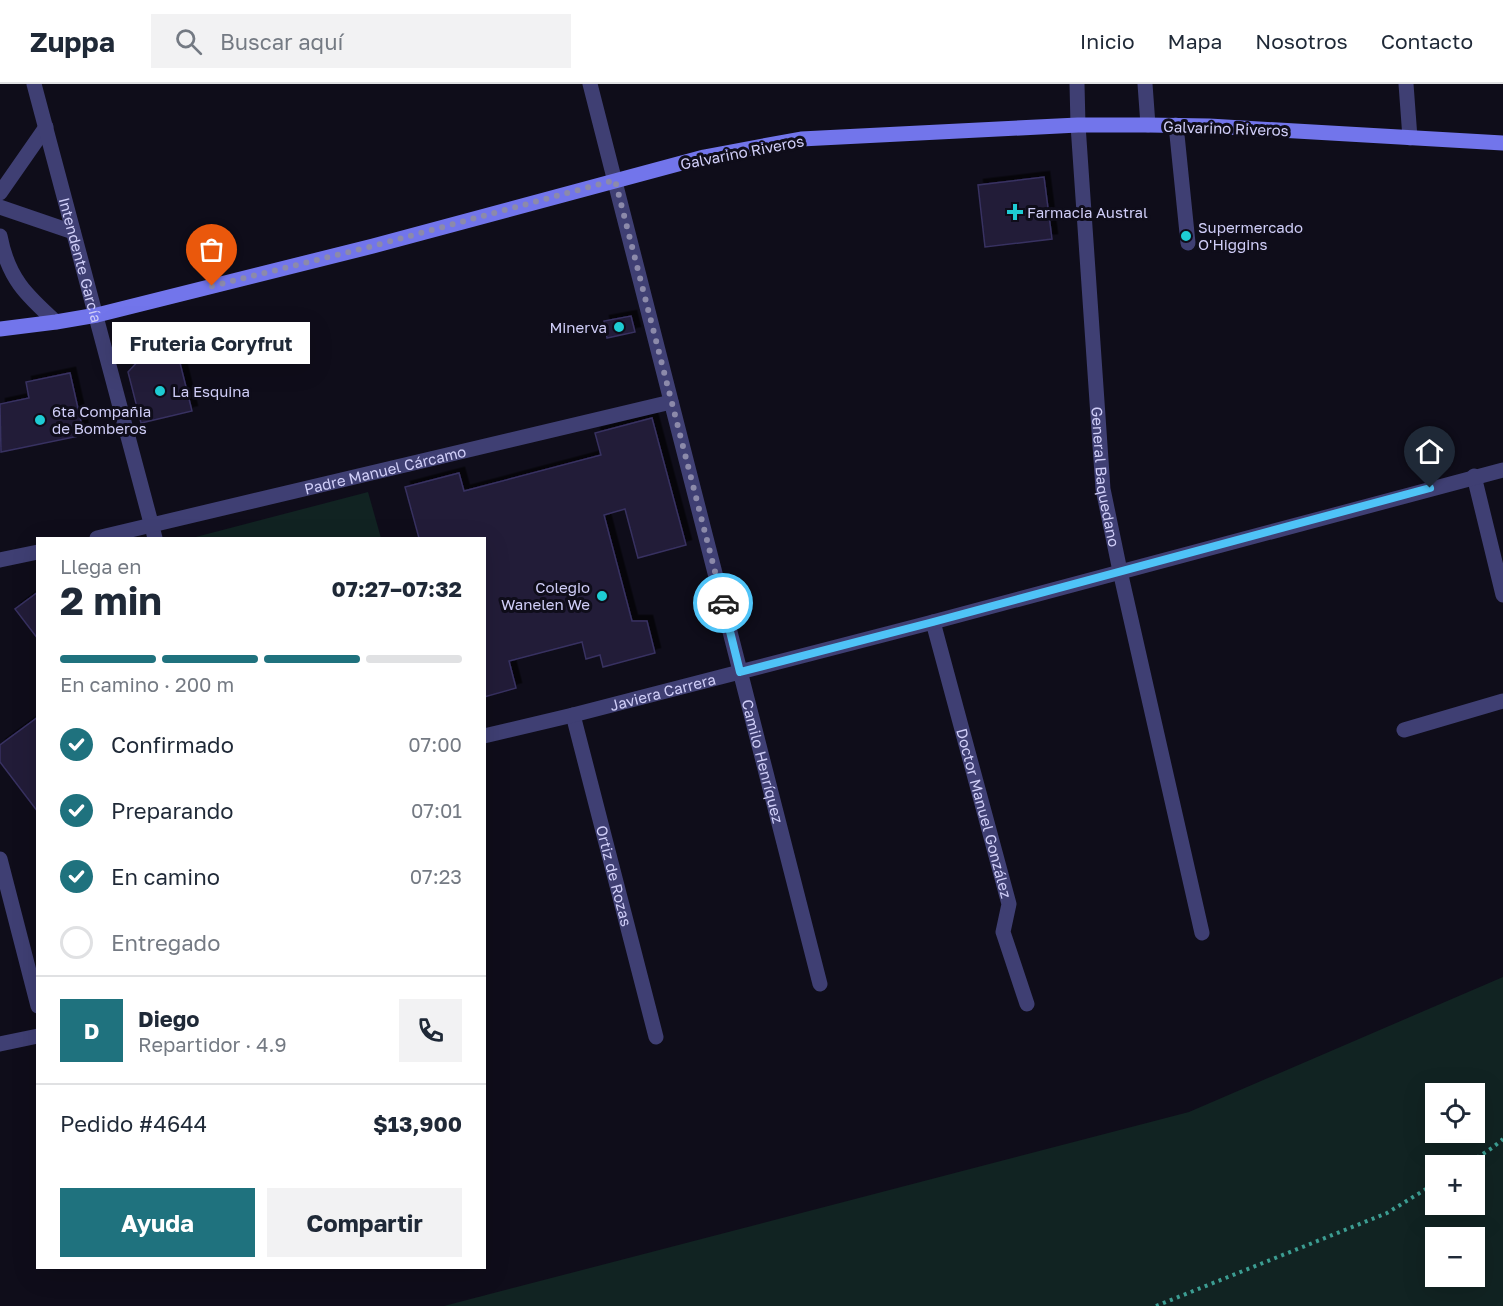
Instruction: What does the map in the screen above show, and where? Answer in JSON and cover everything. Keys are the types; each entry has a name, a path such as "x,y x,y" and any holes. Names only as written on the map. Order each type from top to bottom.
{"main road":[{"name":"Galvarino Riveros","path":"0,329 97,315 373,246 704,157 801,139 1078,125 1176,125 1503,143"}],"street":[{"name":"Intendente García","path":"34,84 153,532"},
{"name":"Camilo Henríquez","path":"590,84 820,984"},
{"name":"General Baquedano","path":"1077,84 1103,489 1202,933"},
{"path":"1145,84 1148,125"},
{"path":"1406,84 1410,138"},
{"path":"1176,125 1188,243"},
{"path":"0,193 45,127"},
{"path":"0,207 73,232"},
{"path":"0,236 10,271 21,287 56,322"},
{"name":"Padre Manuel Cárcamo","path":"106,537 153,532 671,402"},
{"name":"Javiera Carrera","path":"486,736 933,622 1503,470"},
{"path":"1474,476 1503,595"},
{"path":"0,560 36,552"},
{"name":"Doctor Manuel González","path":"933,622 1009,904 1003,932 1028,1004"},
{"path":"1404,730 1503,701"},
{"name":"Ortiz de Rozas","path":"573,715 656,1037"},
{"path":"0,859 36,998"},
{"path":"0,1044 36,1036"}],"path":[{"path":"1480,1155 1503,1139"},
{"path":"1156,1306 1387,1213 1425,1190"}],"shaded area":[{"path":"368,492 381,537 196,537"},
{"path":"1503,977 1503,1306 444,1306 1189,1112"}],"building":[{"name":"Farmacia Austral","path":"1044,177 1052,239 985,247 978,185"},
{"name":"Minerva","path":"631,316 635,332 607,338 604,321"},
{"name":"La Esquina","path":"176,347 192,411 141,423 128,372 145,354"},
{"name":"6ta Compañia de Bomberos","path":"70,373 84,435 1,452 0,404 29,398 26,382"},
{"name":"Colegio Wanelen We","path":"652,418 686,545 638,558 625,509 604,515 632,621 647,621 655,653 603,667 600,655 586,659 582,642 509,661 516,688 486,696 486,537 419,537 405,487 459,473 464,491 601,455 595,433"},
{"path":"36,593 36,636 15,609"},
{"path":"36,718 36,809 0,762 0,745"}],"way so far":[{"path":"212,286 373,246 615,180 723,603"}],"place":[{"name":"Farmacia Austral","path":"1015,212"},
{"name":"Supermercado O'Higgins","path":"1186,236"},
{"name":"Fruteria Coryfrut","path":"212,286"},
{"name":"Minerva","path":"619,327"},
{"name":"La Esquina","path":"160,391"},
{"name":"6ta Compañia de Bomberos","path":"40,420"},
{"name":"Colegio Wanelen We","path":"602,596"}],"route":[{"path":"723,603 740,672 1430,488"}]}
